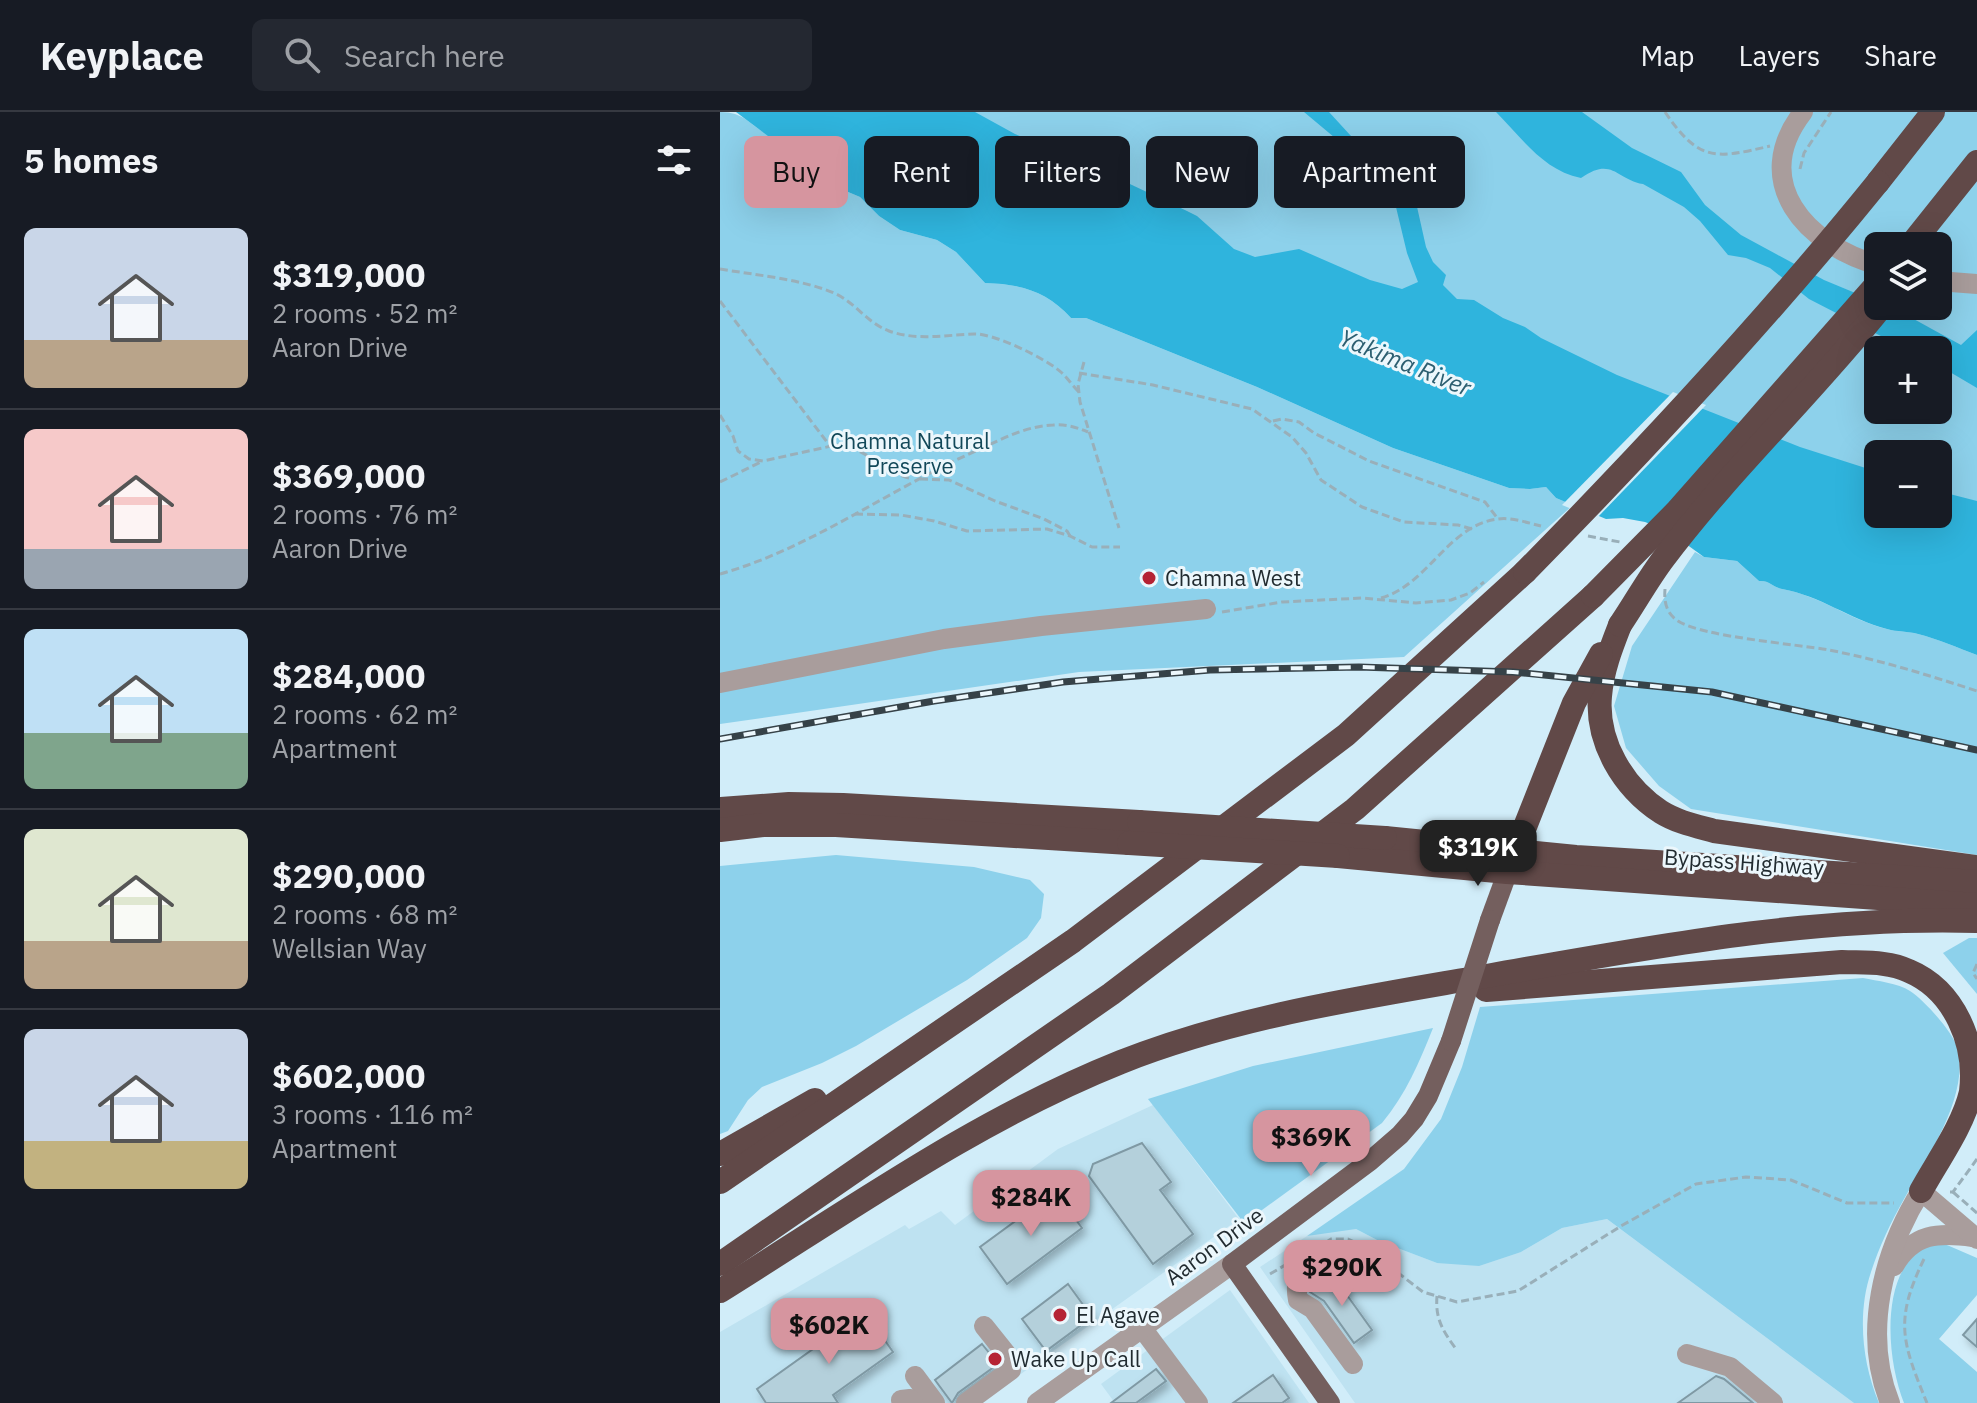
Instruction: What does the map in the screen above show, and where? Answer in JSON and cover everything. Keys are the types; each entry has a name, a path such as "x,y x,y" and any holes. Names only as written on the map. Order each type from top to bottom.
{"highway":[{"path":"720,1182 1073,941 1346,735 1525,572 1605,491 1821,252 1933,112"},
{"path":"1921,232 1977,162"},
{"path":"1940,232 1977,183"},
{"path":"720,1264 1111,994 1342,818 1593,596 1677,511 1864,299"},
{"path":"720,809 789,804 843,805 1511,862 1582,687 1664,558 1746,460 1871,320"},
{"path":"1620,625 1604,668 1600,698 1605,737 1619,771 1645,800 1662,813 1714,831 1977,868"},
{"path":"720,830 763,825 836,825 1134,832"},
{"name":"Bypass Highway","path":"1511,862 1977,882"},
{"name":"Bypass Highway","path":"1511,862 1977,905"},
{"path":"720,1291 961,1141 1041,1098 1169,1045 1224,1028 1364,998 1716,937 1863,923 1977,921"},
{"path":"1364,998 1842,962 1883,963 1907,970 1929,981 1955,1008 1970,1044 1973,1063 1970,1095 1930,1198"},
{"path":"720,1154 920,1044"}],"main road":[{"name":"Aaron Drive","path":"1232,1264 1370,1161 1414,1119 1428,1096 1451,1041 1511,862"},
{"path":"1232,1264 1330,1403"}],"street":[{"path":"1803,112 1791,128 1779,167 1786,198 1802,220 1824,239 1864,261"},
{"path":"1952,282 1977,284"},
{"path":"720,683 844,656 944,639 1206,609"},
{"path":"1890,1403 1877,1342 1877,1322 1888,1262 1930,1198 1976,1238"},
{"path":"1882,1286 1908,1247 1930,1235 1946,1233 1976,1238"},
{"path":"1353,1271 1326,1259 1303,1270 1295,1285 1298,1300 1313,1309 1353,1364"},
{"name":"Aaron Drive","path":"1037,1403 1232,1264"},
{"path":"966,1403 1011,1370 1012,1361 984,1326"},
{"path":"1142,1328 1198,1403"},
{"path":"1687,1354 1730,1367 1773,1403"},
{"path":"915,1376 935,1403"}],"path":[{"path":"1665,112 1679,133 1703,153 1732,155 1786,143"},
{"path":"1786,198 1799,174 1804,153 1831,112"},
{"path":"720,269 836,294 870,323 892,332 915,337 953,337 977,333 1045,360 1063,373 1079,392"},
{"path":"720,301 830,446"},
{"path":"1084,362 1079,373 1079,392 1088,432 1119,528"},
{"path":"1079,373 1226,400 1252,409 1273,421 1306,453 1321,480 1362,507 1404,522 1458,525 1472,529"},
{"path":"720,415 738,451 749,459 763,461"},
{"path":"1273,421 1299,422 1369,461 1485,502 1498,519"},
{"path":"720,574 747,567 821,532 915,479 1020,431 1070,425 1088,432"},
{"path":"720,482 763,461 845,445 901,477 949,480 1044,519 1067,531 1070,536"},
{"path":"851,514 901,515 967,531 1047,529 1092,547 1120,547"},
{"path":"1381,598 1412,582 1449,546 1472,529 1498,519 1546,527"},
{"path":"1585,535 1625,543"},
{"path":"1206,609 1223,612 1282,602 1381,598 1416,603 1451,600 1470,593 1489,578"},
{"path":"1665,588 1666,606 1681,623 1900,666 1977,691"},
{"path":"1977,964 1973,973 1977,979"},
{"path":"1930,1198 1977,1159"},
{"path":"1456,1349 1437,1317 1437,1296 1457,1302 1518,1291 1621,1226 1696,1184 1746,1177 1791,1180 1847,1203 1892,1203 1930,1198 1977,1213"},
{"path":"1927,1403 1906,1353 1903,1324 1907,1298 1931,1245 1930,1235"}],"shaded area":[{"path":"1153,1105 1239,1219 980,1403 720,1403 720,1332 905,1225 909,1229 941,1211 955,1225 1058,1149"},
{"path":"1607,1219 1854,1403 1355,1403 1260,1267 1307,1236 1335,1230 1356,1229 1437,1263 1521,1252 1562,1228"},
{"path":"1230,1290 1309,1403 1115,1403 1101,1384"}],"green space":[{"name":"Chamna Natural Preserve","path":"720,112 739,116 764,132 777,136 744,136 744,208 848,208 848,192 864,201 864,208 871,208 900,230 937,240 956,252 985,283 1010,285 1042,295 1071,318 1086,318 1257,387 1393,448 1509,488 1546,487 1556,498 1573,505 1404,657 1079,672 720,724"},
{"path":"935,112 1977,112 1977,531 1952,520 1952,440 1864,440 1864,494 1277,273 1130,204 1130,136 995,136 995,140"},
{"path":"1695,552 1704,557 1737,561 1759,581 1810,597 1873,625 1925,636 1977,655 1977,855 1691,809 1659,786 1626,748 1614,706 1632,646"},
{"path":"836,855 974,867 1030,880 1044,894 1041,918 1027,938 967,980 856,1046 762,1087 748,1100 728,1131 720,1134 720,866"},
{"path":"1969,938 1977,938 1977,994 1943,953"},
{"path":"1863,978 1900,986 1923,1001 1954,1040 1960,1065 1958,1085 1944,1126 1890,1226 1867,1288 1863,1338 1879,1403 1854,1403 1607,1219 1562,1228 1521,1252 1479,1266 1437,1263 1356,1229 1307,1236 1404,1169 1441,1119 1462,1067 1480,1007"},
{"path":"1433,1028 1405,1089 1382,1123 1244,1223 1148,1099 1253,1066"},
{"path":"1925,1245 1947,1245 1977,1258 1977,1295 1939,1339 1977,1372 1977,1403 1904,1403 1899,1388 1890,1332 1894,1295 1907,1263"}],"water":[{"name":"Yakima River","path":"736,112 975,112 1020,136 995,136 995,208 1130,208 1130,184 1146,192 1146,208 1180,208 1197,216 1234,249 1255,257 1299,249 1370,280 1402,289 1418,282 1396,208 1417,208 1426,247 1433,262 1446,275 1443,285 1457,299 1474,300 1541,338 1617,375 1800,447 1864,468 1864,528 1952,528 1952,495 1977,501 1977,655 1925,636 1873,625 1810,597 1759,581 1737,561 1704,557 1668,531 1645,522 1606,519 1556,498 1546,487 1509,488 1393,448 1257,387 1086,318 1071,318 1042,295 1010,285 985,283 956,252 937,240 900,230 871,208 979,208 979,136 864,136 864,201 848,192 848,136 768,136"},
{"path":"1304,112 1329,112 1351,136 1333,136"},
{"path":"1496,112 1582,112 1632,148 1681,172 1705,205 1741,235 1824,280 1864,297 1864,320 1916,320 1945,336 1881,336 1809,299 1770,268 1746,258 1728,255 1684,207 1643,184 1607,169 1581,178 1555,168 1534,152"},
{"path":"1977,330 1977,388 1952,373 1952,340 1961,345"}],"pier":[{"path":"1673,392 1706,405 1596,519 1562,505"}],"building":[{"path":"1142,1143 1171,1182 1160,1190 1193,1234 1153,1264 1089,1176 1093,1164"},
{"path":"1055,1192 1082,1228 1007,1284 980,1247"},
{"path":"1330,1275 1372,1330 1354,1343 1324,1301 1310,1292"},
{"path":"1068,1284 1092,1317 1046,1351 1022,1319"},
{"path":"865,1312 893,1352 833,1395 838,1403 766,1403 757,1389"},
{"path":"1977,1319 1977,1347 1963,1335"},
{"path":"982,1344 998,1364 958,1393 952,1403 935,1380"},
{"path":"1156,1369 1166,1381 1136,1403 1111,1403"},
{"path":"1273,1375 1289,1398 1282,1403 1233,1403"},
{"path":"1716,1376 1753,1403 1678,1403"}],"railway":[{"path":"720,739 934,701 1063,682 1210,670 1359,667 1513,672 1712,692 1977,750"}],"place":[{"name":"Chamna West","path":"1149,578"},
{"name":"El Agave","path":"1060,1315"},
{"name":"Wake Up Call","path":"995,1359"}]}
